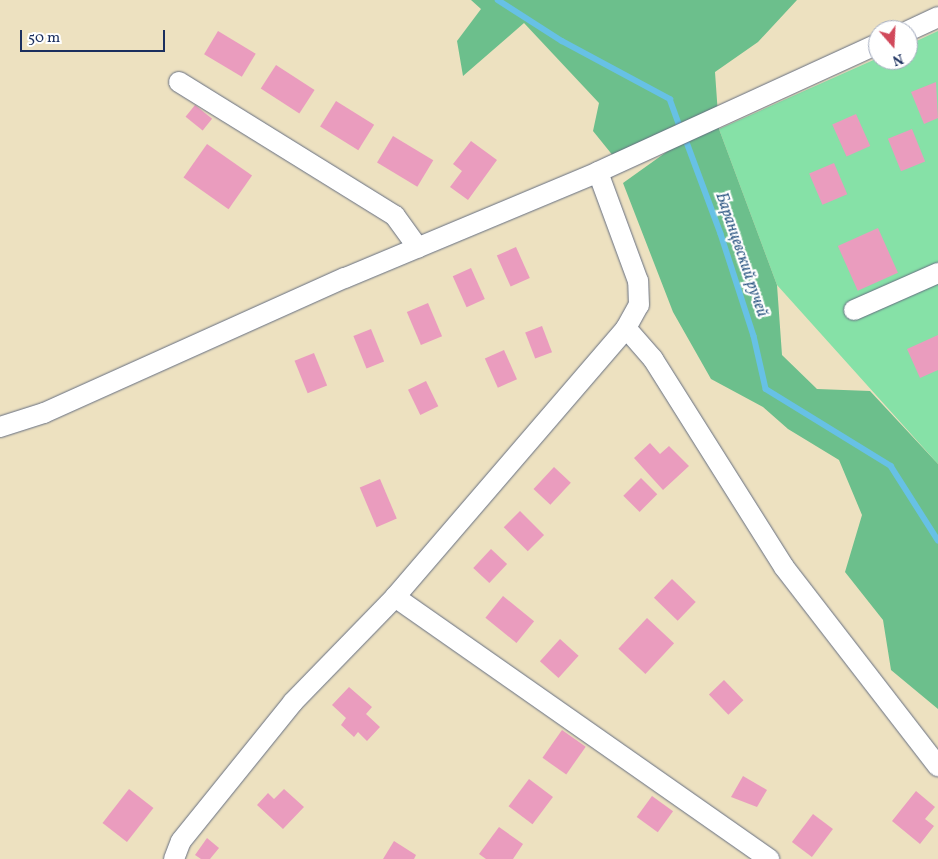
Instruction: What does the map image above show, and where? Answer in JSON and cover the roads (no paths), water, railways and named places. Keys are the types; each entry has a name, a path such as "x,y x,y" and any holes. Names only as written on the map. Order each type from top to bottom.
{"lane":[{"path":"918,26 938,17"},
{"path":"0,427 44,413 418,248 598,172 868,49"},
{"path":"179,82 395,216 418,248"},
{"path":"174,859 181,841 293,702 395,597 626,328 638,305 638,281 598,172"},
{"path":"854,310 938,273"},
{"path":"626,328 653,359 784,567 938,766"},
{"path":"395,597 769,859"}],"waterway":[{"name":"Баранцевский ручей","path":"498,0 562,41 670,99 681,129"},
{"name":"Баранцевский ручей","path":"685,137 721,234 754,336 766,389 891,466 938,540"}]}
